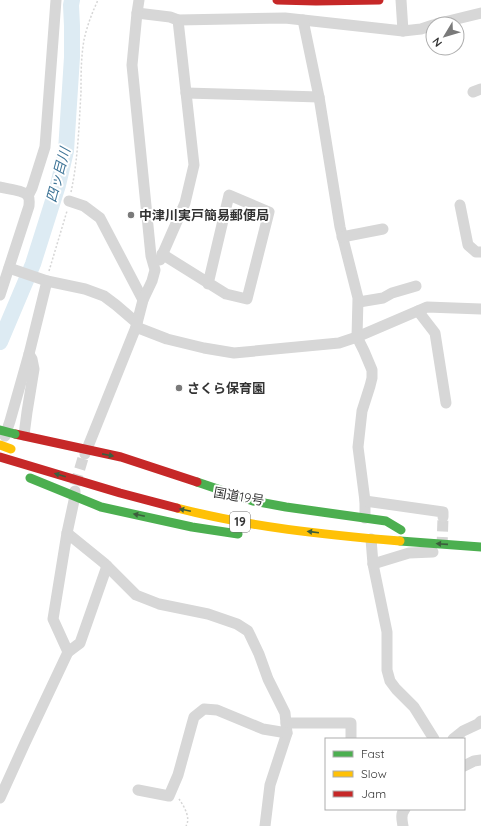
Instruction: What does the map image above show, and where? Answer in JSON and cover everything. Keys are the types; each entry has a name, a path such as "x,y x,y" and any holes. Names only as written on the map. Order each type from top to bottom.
{"highway":[{"path":"277,0 379,0"},
{"name":"19","path":"0,430 84,454 120,457 253,501 386,521 404,531 334,523"},
{"name":"国道19号","path":"0,445 7,453 163,505 243,522 371,539 481,546"},
{"name":"19","path":"18,474 75,491 101,507 192,527 246,534"},
{"name":"19","path":"299,540 329,543 371,539"}],"street":[{"path":"0,295 29,206 28,196 45,147 56,0"},
{"path":"139,0 132,65 151,256 154,270"},
{"path":"401,0 402,27"},
{"path":"137,13 178,20 285,18 421,29 425,28"},
{"path":"465,18 481,14"},
{"path":"84,454 137,325 143,300 152,280 154,270 185,203 194,165 178,20"},
{"path":"304,20 340,227 359,302 357,337 372,370 372,378 362,411 358,447 366,518"},
{"path":"186,93 318,97"},
{"path":"0,187 18,191 28,196"},
{"path":"162,254 208,284 226,294 247,299 269,212 228,195 208,284"},
{"path":"69,201 84,206 100,218 143,300"},
{"path":"460,204 468,244 476,252 481,252"},
{"path":"342,237 383,229"},
{"path":"9,265 45,280 85,289 104,296 137,325 167,339 204,348 234,353 338,342 357,337 427,307 481,309"},
{"path":"7,453 10,421 29,354 45,280"},
{"path":"359,302 383,298 392,293 416,286"},
{"path":"418,311 435,333 446,404"},
{"path":"20,435 27,412 34,369 32,359 29,354"},
{"path":"68,652 53,619 75,491"},
{"path":"365,502 443,512 443,517"},
{"path":"67,533 107,566 136,595 159,604 208,614 237,624 248,631 259,654 268,679 285,713 286,728 270,785 265,826"},
{"path":"371,539 373,564 387,632 387,670 390,681 414,707 433,738"},
{"path":"373,564 409,553 442,552"},
{"path":"0,798 68,652 80,643 107,566"},
{"path":"138,790 169,796 178,775 194,717 204,709 217,710 263,729 351,723 351,738"},
{"path":"454,738 463,731 481,721"},
{"path":"465,766 474,761 481,760"},
{"path":"403,826 401,818 404,810"}],"path":[{"path":"45,280 62,229 74,180 80,120 84,41 90,18 98,0"},
{"path":"171,790 181,801 187,815 188,822 186,826"}],"waterway":[{"name":"四ッ目川","path":"0,342 33,264 58,185 66,151 72,57 72,0"}],"tunnel":[{"path":"75,485 83,458"},
{"path":"442,548 443,517"}],"traffic: fast":[{"path":"0,430 15,434"},
{"path":"30,478 101,507 192,527 238,534"},
{"path":"197,482 253,501 386,521 401,530"},
{"path":"400,541 481,547"}],"traffic: slow":[{"path":"0,445 11,449"},
{"path":"177,508 204,515 260,525 344,536 400,541"}],"traffic: jam":[{"path":"277,0 379,0"},
{"path":"15,434 121,457 197,482"},
{"path":"0,457 120,493 177,508"}],"place":[{"name":"中津川実戸簡易郵便局","path":"131,215"},
{"name":"さくら保育園","path":"179,388"}]}
